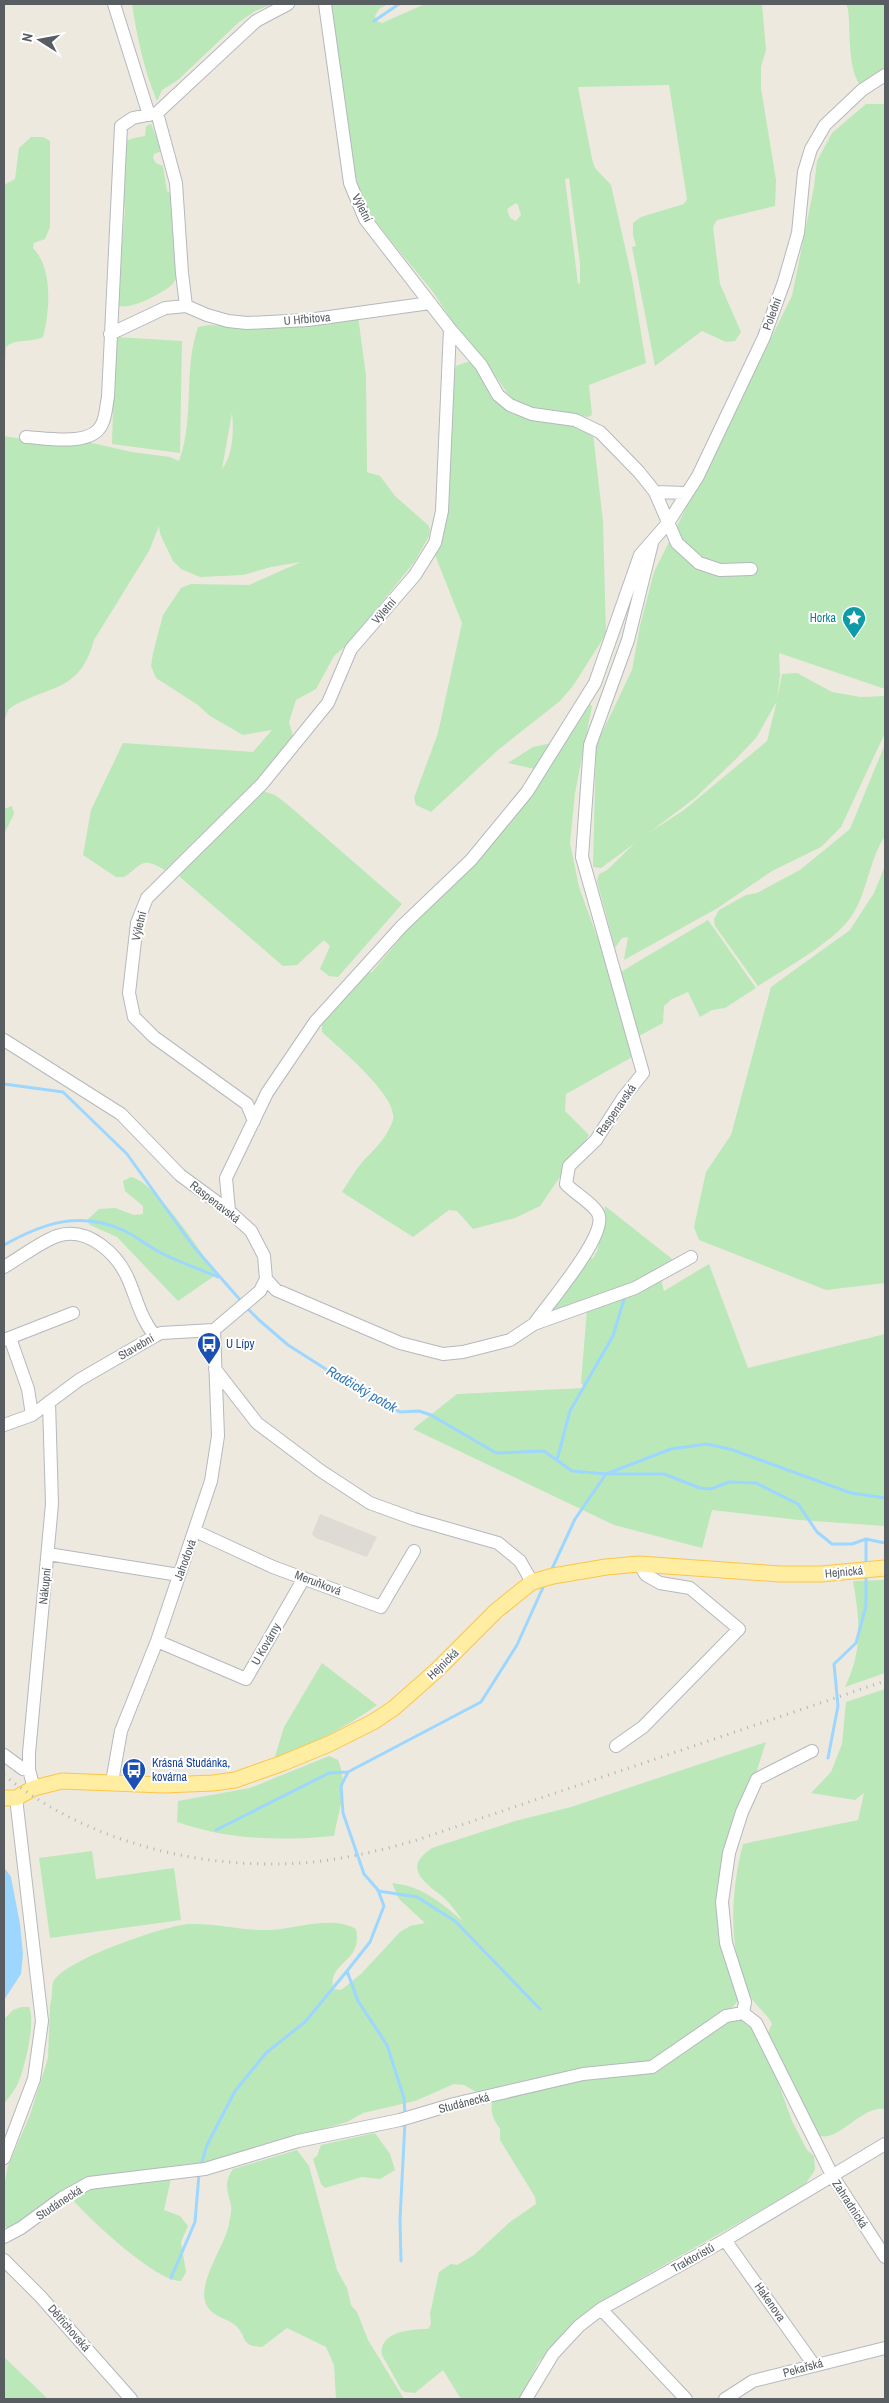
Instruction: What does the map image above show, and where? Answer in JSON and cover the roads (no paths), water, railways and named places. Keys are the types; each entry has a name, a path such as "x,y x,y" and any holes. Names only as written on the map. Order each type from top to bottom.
{"main road":[{"name":"Hejnická","path":"10,1798 34,1788 62,1781 189,1785 235,1780 259,1773 329,1744 373,1722 394,1708 432,1675 496,1611 532,1582 574,1572 639,1564 780,1574 822,1574 885,1568"}],"street":[{"path":"110,334 165,308 186,306 176,184 114,4"},
{"path":"26,437 76,440 94,435 102,424 108,397 121,126 133,118 153,114 256,20 288,4"},
{"name":"Výletní","path":"254,1121 247,1104 154,1037 134,1017 129,993 137,923 147,898 262,784 328,703 351,648 415,575 435,543 442,511 450,329 365,219 350,184 325,4"},
{"name":"Polední","path":"229,1210 226,1178 267,1092 315,1022 402,926 471,860 527,792 595,683 640,555 668,523 698,476 764,337 784,282 798,233 804,172 811,149 825,125 862,90 885,75"},
{"name":"U Hřbitova","path":"186,306 228,321 247,323 308,320 430,303"},
{"path":"450,329 481,365 498,395 510,405 532,414 575,420 600,432 639,472 655,492 677,543 699,563 720,570 751,569"},
{"path":"655,492 687,493"},
{"name":"Raspenavská","path":"534,1324 591,1247 599,1227 600,1216 595,1208 575,1194 566,1184 569,1166 596,1140 623,1098 643,1074 582,857 590,745 628,640 653,538"},
{"name":"Raspenavská","path":"4,1040 121,1114 180,1175 229,1210 251,1231 264,1256 266,1279 276,1290 400,1343 444,1354 463,1352 510,1340 534,1324 635,1288 692,1256"},
{"path":"4,1267 57,1236 87,1236 111,1254 128,1278 144,1322 155,1336"},
{"path":"214,1330 260,1291 266,1279"},
{"path":"32,1415 28,1389 7,1339 73,1312"},
{"name":"Stavební","path":"4,1425 32,1415 79,1380 161,1333 214,1330"},
{"name":"Jahodová","path":"112,1782 120,1731 158,1641 212,1481 218,1436 214,1330"},
{"path":"215,1370 257,1423 321,1471 370,1503 414,1520 498,1543 520,1561 532,1582"},
{"name":"Nákupní","path":"34,1788 29,1770 29,1753 52,1504 49,1402"},
{"name":"Meruňková","path":"195,1531 273,1566 381,1607 414,1551"},
{"path":"48,1554 179,1575"},
{"path":"616,1746 644,1727 739,1629 690,1588 660,1584 646,1575 639,1564"},
{"name":"U Kovárny","path":"158,1641 246,1679 304,1578"},
{"path":"812,1751 757,1779 742,1812 729,1853 722,1902 726,1943 745,2002 743,2014 756,2023 832,2175"},
{"path":"4,1755 23,1769 29,1770"},
{"path":"4,2158 34,2079 42,2021 10,1798"},
{"name":"Studánecká","path":"4,2237 21,2228 62,2198 89,2184 205,2169 298,2141 400,2120 454,2104 584,2074 652,2067 726,2016 743,2014"},
{"name":"Traktoristů","path":"526,2399 553,2354 579,2326 602,2309 725,2240 885,2144"},
{"name":"Zahradnická","path":"832,2175 885,2258"},
{"name":"Hakenova","path":"725,2240 814,2365"},
{"name":"Dětřichovská","path":"4,2260 40,2296 131,2399"},
{"path":"602,2309 686,2399"},
{"name":"Pekařská","path":"725,2399 753,2381 885,2348"}],"water":[{"path":"4,1867 11,1877 20,1924 23,1954 21,1974 4,2000"}],"waterway":[{"path":"374,21 399,4"},
{"name":"Radčický potok","path":"4,1084 63,1092 127,1154 193,1246 242,1302"},
{"path":"4,1245 48,1225 78,1220 93,1221 125,1231 161,1253 218,1277"},
{"path":"557,1460 570,1411 613,1336 625,1296"},
{"name":"Radčický potok","path":"246,1307 288,1345 354,1387 400,1412 419,1411 431,1415 496,1453 544,1451 572,1471 606,1474 664,1474 700,1488 711,1489 729,1482 756,1483 798,1504 817,1532 832,1544 852,1544 866,1539 885,1543"},
{"path":"551,1571 575,1519 606,1474 671,1449 707,1444 733,1450 851,1493 885,1498"},
{"path":"866,1539 866,1565"},
{"path":"828,1758 838,1706 834,1664 856,1643 866,1606 866,1573"},
{"path":"216,1830 329,1773 348,1772 481,1702 517,1645 545,1583"},
{"path":"348,1772 341,1786 343,1813 364,1874 378,1890 384,1906 370,1942 347,1971 358,2001 387,2045 404,2098 405,2115"},
{"path":"378,1891 417,1897 455,1921 540,2009"},
{"path":"201,2165 207,2145 235,2091 266,2053 305,2022 347,1971"},
{"path":"401,2261 400,2219 405,2122"},
{"path":"171,2278 195,2222 199,2174"}],"railway":[{"path":"4,1775 36,1798 70,1818 106,1834 144,1846 183,1856 223,1861 263,1864 317,1862 388,1848 417,1840 885,1681"}],"place":[{"name":"Horka","path":"854,639"},
{"name":"U Lípy","path":"209,1365"},
{"name":"Krásná Studánka, kovárna","path":"134,1791"}]}
